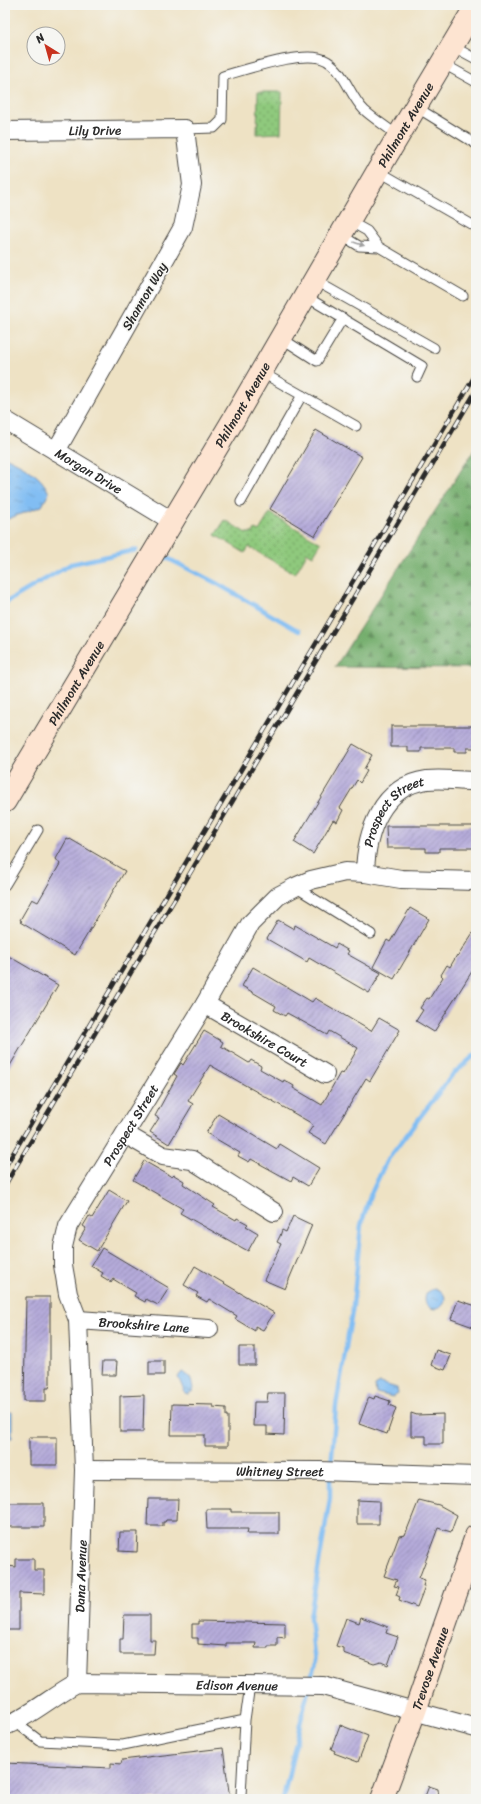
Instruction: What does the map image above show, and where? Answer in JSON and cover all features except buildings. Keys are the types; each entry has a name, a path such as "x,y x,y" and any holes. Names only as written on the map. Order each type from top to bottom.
{"main road":[{"name":"Philmont Avenue","path":"5,801 261,372 398,136 476,6"},
{"name":"Trevose Avenue","path":"382,1799 416,1711 476,1536"}],"street":[{"name":"Lily Drive","path":"5,131 185,129"},
{"name":"Shannon Way","path":"56,451 184,227 192,185 185,129"},
{"name":"Morgan Drive","path":"5,420 172,522"},
{"name":"Prospect Street","path":"365,873 365,854 373,825 378,814 392,795 401,789 427,780 476,781"},
{"name":"Prospect Street","path":"84,1470 78,1320 68,1294 64,1265 63,1247 68,1226 205,1004 250,924 278,896 312,880 345,872 365,873 401,879 476,881"},
{"name":"Brookshire Court","path":"205,1004 324,1074"},
{"path":"125,1134 163,1156 192,1160 274,1212"},
{"name":"Brookshire Lane","path":"78,1320 209,1329"},
{"name":"Whitney Street","path":"84,1470 320,1471 476,1476"},
{"name":"Dana Avenue","path":"77,1683 84,1470"},
{"name":"Edison Avenue","path":"10,1724 58,1693 77,1683 322,1686 476,1728"}],"lane":[{"path":"447,54 476,59"},
{"path":"447,54 476,82"},
{"path":"185,129 214,128 222,120 223,76 287,59 310,57 326,60 336,69 363,109 398,136"},
{"path":"416,107 476,144"},
{"path":"378,171 476,227"},
{"path":"345,228 359,246 379,247"},
{"path":"345,228 367,231 379,247 462,296"},
{"path":"310,288 343,318 422,366 417,377"},
{"path":"310,288 434,348"},
{"path":"281,338 317,361 343,318"},
{"path":"261,372 356,426"},
{"path":"241,502 302,395"},
{"path":"5,885 38,830"},
{"path":"295,887 371,934"},
{"path":"241,1796 250,1685"},
{"path":"10,1724 40,1740 123,1745 246,1720"}],"green space":[{"path":"258,92 282,92 281,133 257,134"},
{"path":"476,447 476,668 335,667"},
{"path":"270,513 321,543 313,556 306,552 305,557 295,574 249,547 245,553 215,535 225,520 246,533 253,533 255,529 259,531"}],"water":[{"path":"5,457 31,471 42,481 49,493 42,506 5,520"},
{"path":"435,1289 442,1292 445,1299 442,1306 435,1309 428,1306 425,1299 428,1292"},
{"path":"182,1372 189,1377 192,1382 193,1391 188,1394 185,1393 178,1377"},
{"path":"380,1383 397,1388 398,1394 393,1397 376,1393 375,1386"},
{"path":"8,1412 12,1412 12,1438 8,1438 8,1436 5,1435 5,1414 8,1414"}],"waterway":[{"path":"5,603 71,564 136,550"},
{"path":"165,557 216,583 299,631"},
{"path":"331,1467 336,1406 353,1306 361,1225 370,1196 386,1162 453,1074 476,1054"},
{"path":"310,1682 315,1664 310,1617 330,1498 330,1474"},
{"path":"283,1799 308,1690"}],"railway":[{"path":"5,1167 476,374"},
{"path":"5,1185 476,391"}]}
